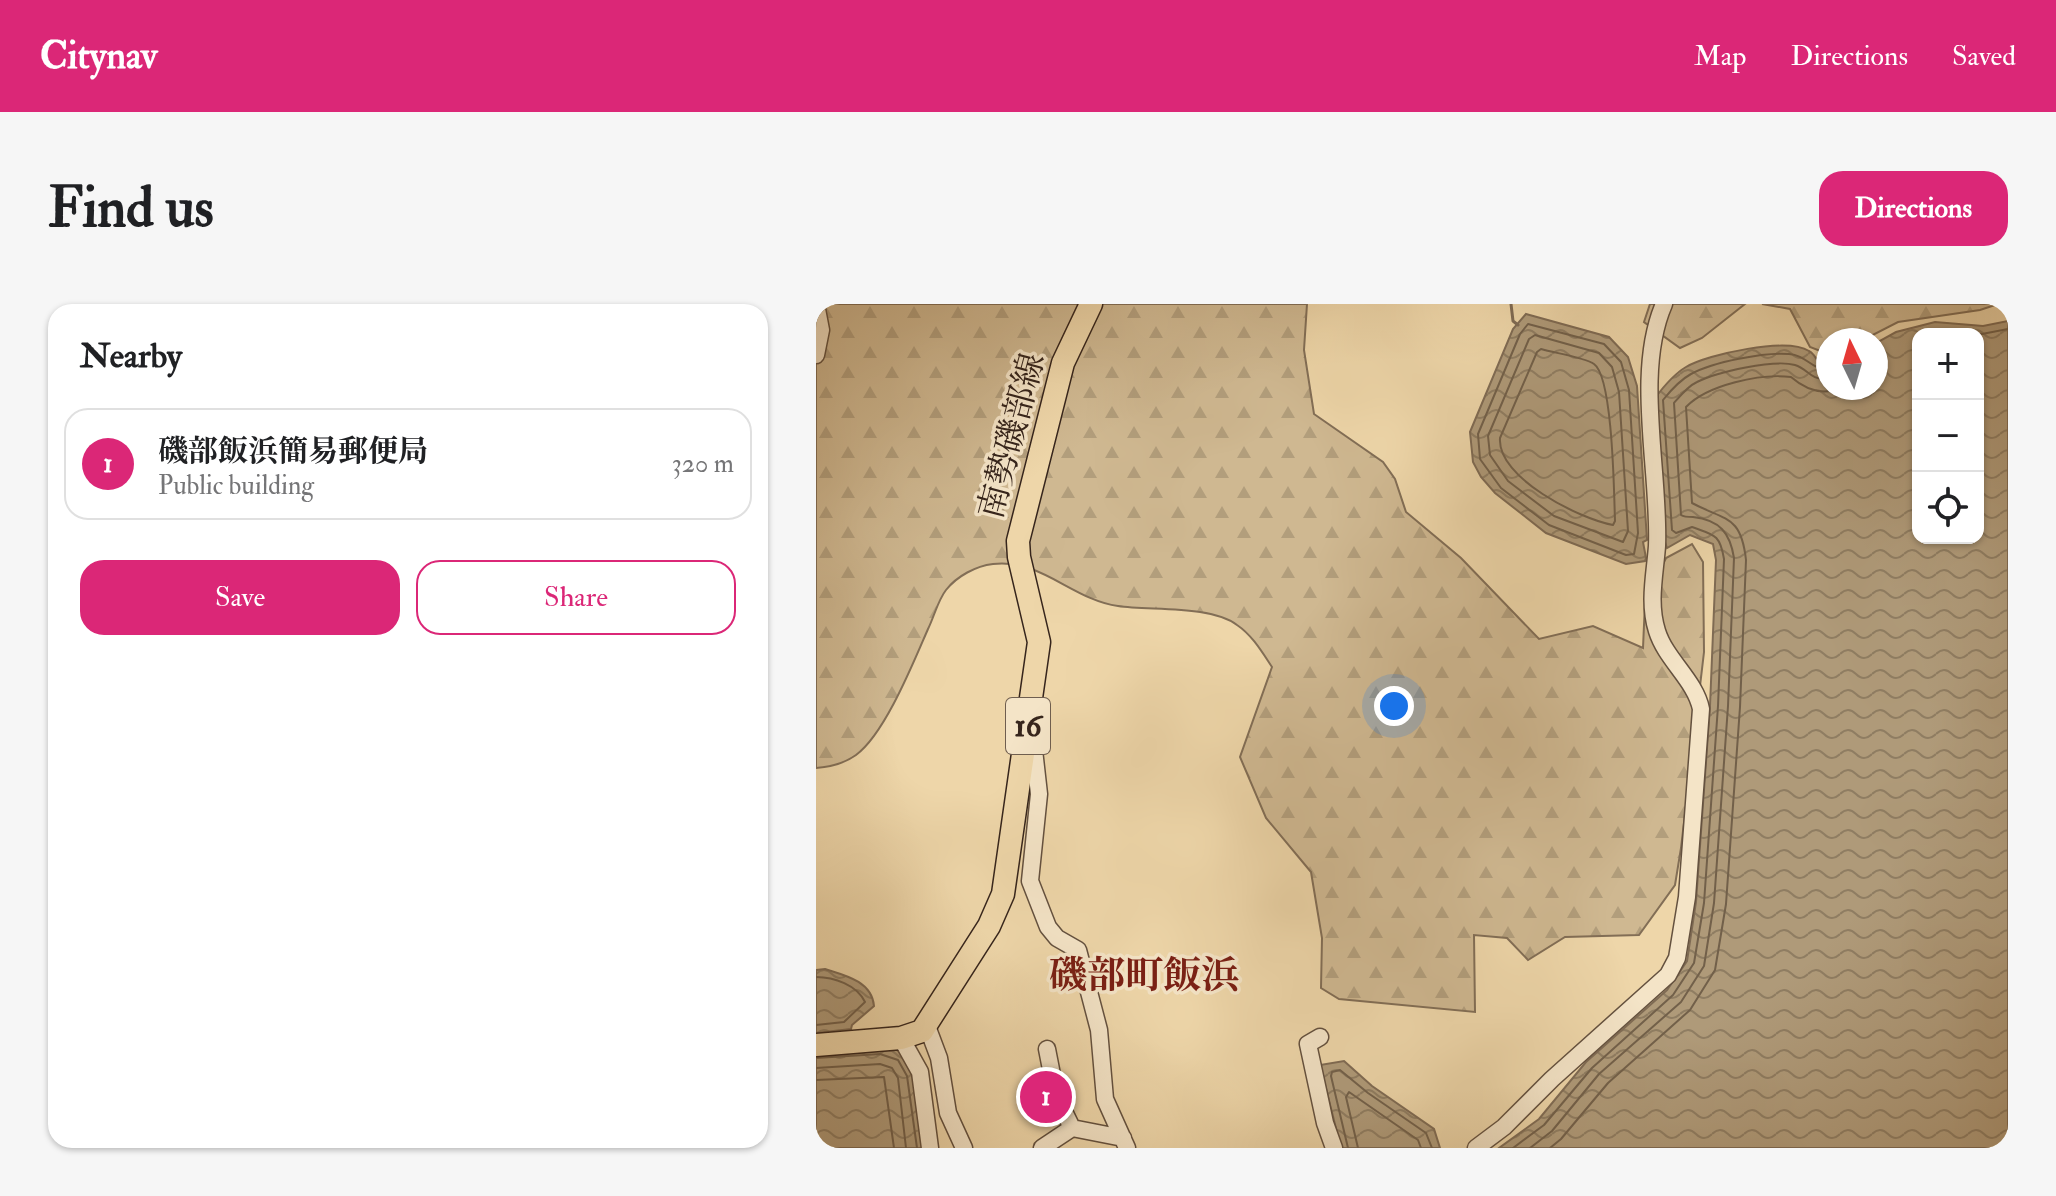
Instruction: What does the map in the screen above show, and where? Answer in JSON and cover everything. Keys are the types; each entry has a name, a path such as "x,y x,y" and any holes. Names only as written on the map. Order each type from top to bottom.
{"main road":[{"name":"南勢磯部線","path":"927,1026 989,926 1003,894 1039,642 1018,541 1063,363 1091,304"},
{"path":"816,1045 901,1038 922,1031 927,1026"}],"street":[{"path":"816,304 821,330 816,355"},
{"path":"1476,1148 1504,1127 1630,1007 1651,992 1668,975 1677,958 1687,897 1701,709 1699,697 1662,645 1653,616 1657,548 1650,374 1654,339 1664,304"},
{"path":"1030,714 1039,794 1030,881 1048,927 1057,938 1078,950 1099,1030 1105,1099 1125,1143"},
{"path":"927,1026 939,1058 948,1113 964,1148"},
{"path":"1320,1037 1308,1044 1325,1123 1334,1148"},
{"path":"901,1038 920,1072 930,1148"},
{"path":"1047,1049 1056,1095 1072,1128 1125,1143"},
{"path":"1042,1148 1072,1128"}],"green space":[{"path":"816,304 1307,304 1304,350 1314,414 1383,462 1395,479 1406,512 1461,558 1539,639 1593,626 1643,648 1645,602 1666,558 1692,544 1703,562 1704,652 1681,848 1675,885 1639,935 1565,937 1528,960 1507,938 1474,935 1475,1012 1339,999 1321,988 1322,938 1311,872 1266,818 1240,757 1272,667 1256,644 1242,629 1212,614 1102,602 1026,567 993,564 980,567 967,572 950,585 878,731 852,758 816,768"},
{"path":"1650,304 1745,304 1702,338 1680,348 1644,322"},
{"path":"1762,304 1998,304 1980,310 1898,322 1886,328 1816,328 1816,349 1810,347 1790,309"}],"water":[{"path":"1526,314 1609,337 1628,357 1637,386 1647,540 1643,542 1645,561 1626,564 1546,533 1495,493 1473,462 1470,432 1513,329"},
{"path":"2008,321 2008,1148 1499,1148 1539,1119 1586,1062 1667,990 1687,961 1696,902 1710,706 1716,560 1713,544 1690,535 1667,548 1655,398 1677,373 1697,362 1748,349 1784,346 1798,347 1810,352 1816,359 1816,400 1888,400 1888,336 1896,332 1935,322 1983,326"},
{"path":"825,969 856,980 872,997 874,1006 851,1029 816,1033 816,970"},
{"path":"894,1048 912,1064 925,1148 816,1148 816,1051"},
{"path":"1344,1061 1372,1086 1434,1129 1440,1148 1341,1148 1320,1065"}],"waterway":[{"path":"1511,304 1513,321 1518,325"}],"place":[{"name":"磯部飯浜簡易郵便局","path":"1046,1097"}],"district":[{"name":"磯部町飯浜","path":"1144,976"}]}
